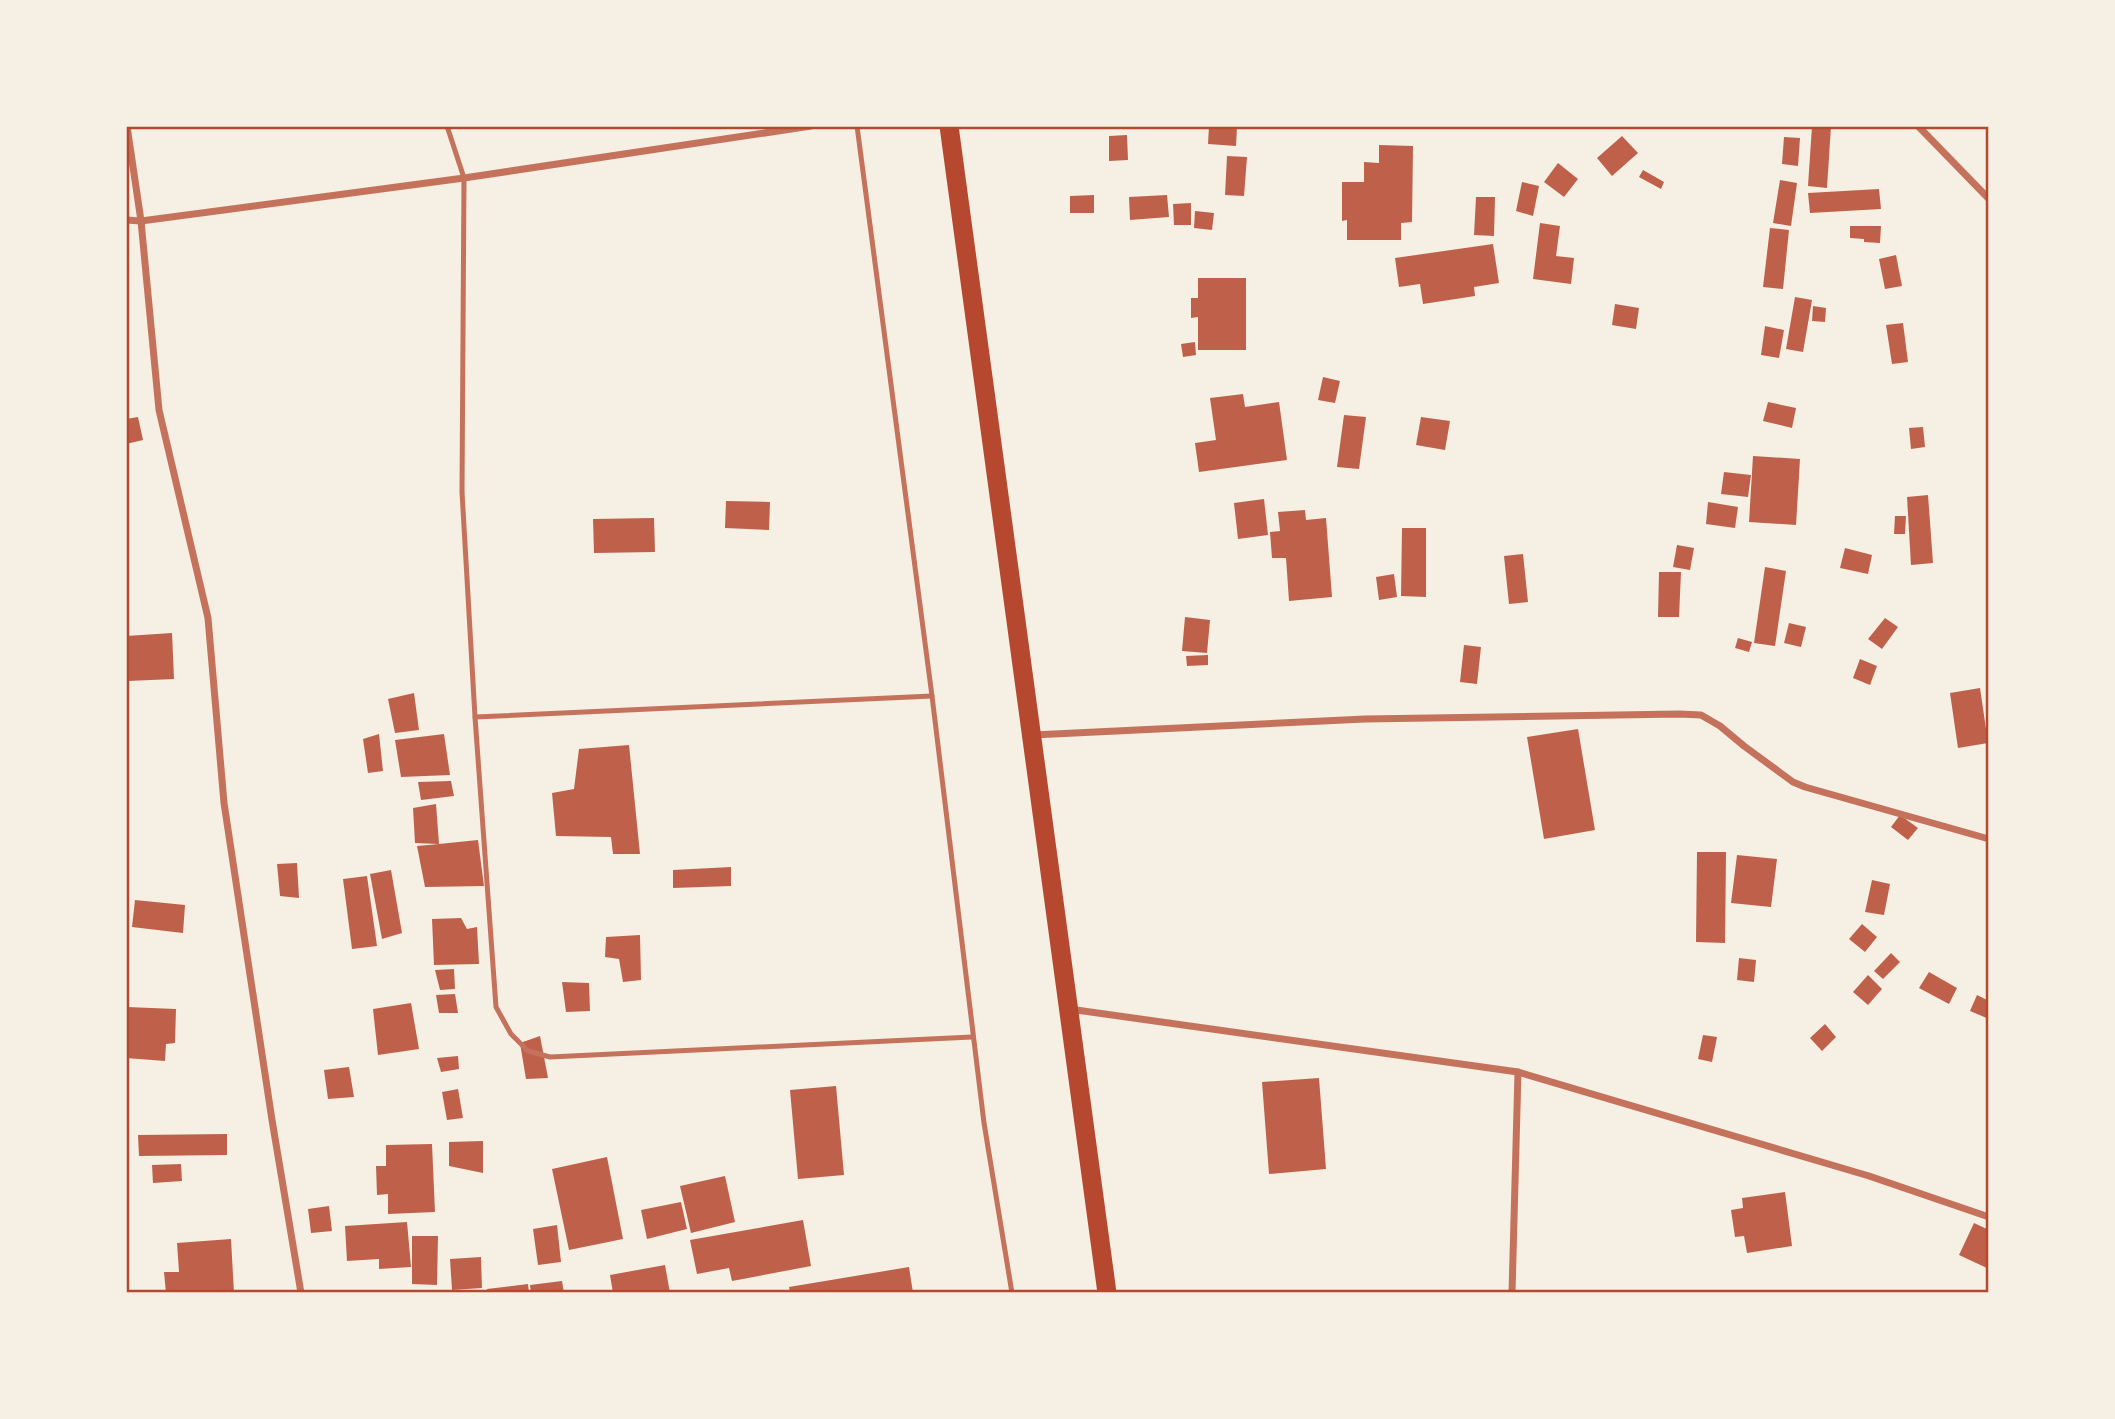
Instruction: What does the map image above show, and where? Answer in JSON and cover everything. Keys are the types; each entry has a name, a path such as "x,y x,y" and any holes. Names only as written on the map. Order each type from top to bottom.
{"highway":[{"path":"949,126 1107,1293"}],"street":[{"path":"127,126 141,221 159,410 208,618 224,803 301,1293"},
{"path":"126,220 141,221 464,178 811,126"},
{"path":"1918,126 1989,199"},
{"path":"1030,735 1365,719 1700,715 1720,726 1793,782 1989,839"},
{"path":"1068,1009 1518,1072 1869,1176 1989,1217"},
{"path":"1512,1293 1518,1072"}],"lane":[{"path":"447,126 464,178 462,492 475,717 496,1007 511,1034 528,1051 550,1057 972,1037"},
{"path":"857,126 932,696 972,1037 1012,1293"},
{"path":"475,717 932,696"}],"building":[{"path":"1209,126 1237,126 1236,146 1208,144"},
{"path":"1812,126 1831,126 1827,188 1808,186"},
{"path":"1127,135 1128,160 1109,161 1109,136"},
{"path":"1622,136 1638,153 1612,176 1597,158"},
{"path":"1784,137 1800,138 1798,166 1782,164"},
{"path":"1379,145 1413,146 1412,222 1401,223 1401,240 1347,240 1347,220 1342,221 1342,182 1364,182 1364,162 1379,163"},
{"path":"1227,156 1247,157 1244,196 1225,195"},
{"path":"1558,163 1578,179 1564,197 1544,182"},
{"path":"1643,170 1664,182 1661,189 1639,177"},
{"path":"1780,180 1797,183 1791,226 1773,223"},
{"path":"1522,182 1539,186 1533,216 1516,211"},
{"path":"1879,189 1881,209 1810,213 1808,193"},
{"path":"1094,195 1094,213 1070,213 1070,196"},
{"path":"1167,195 1169,217 1130,220 1129,197"},
{"path":"1476,197 1495,197 1494,236 1474,235"},
{"path":"1191,203 1191,225 1174,225 1173,204"},
{"path":"1195,211 1214,213 1212,230 1194,228"},
{"path":"1540,223 1560,226 1556,256 1574,258 1571,284 1533,279"},
{"path":"1850,226 1881,226 1880,243 1850,238"},
{"path":"1770,228 1789,230 1783,289 1763,287"},
{"path":"1493,244 1499,283 1474,287 1475,296 1423,304 1420,284 1399,287 1395,258"},
{"path":"1896,255 1902,286 1885,289 1879,259"},
{"path":"1198,278 1246,278 1246,350 1198,350 1198,317 1191,318 1191,298 1198,298"},
{"path":"1795,297 1812,300 1803,352 1786,349"},
{"path":"1615,304 1639,308 1636,329 1612,325"},
{"path":"1813,306 1826,308 1825,322 1812,321"},
{"path":"1903,323 1908,362 1892,364 1886,325"},
{"path":"1765,326 1784,330 1779,358 1761,355"},
{"path":"1195,342 1196,355 1183,357 1181,344"},
{"path":"1323,377 1340,381 1335,403 1318,400"},
{"path":"1243,394 1245,407 1279,402 1287,460 1199,472 1195,443 1216,440 1210,398"},
{"path":"1768,402 1796,408 1792,428 1763,421"},
{"path":"1344,415 1366,417 1359,469 1337,467"},
{"path":"138,417 143,440 126,444 126,419"},
{"path":"1421,417 1450,421 1445,450 1416,445"},
{"path":"1923,427 1925,447 1911,449 1909,428"},
{"path":"1753,456 1800,459 1796,525 1749,522"},
{"path":"1724,472 1751,475 1748,497 1721,494"},
{"path":"1928,495 1933,563 1911,565 1907,497"},
{"path":"1264,499 1268,535 1238,539 1234,503"},
{"path":"726,501 770,502 769,530 725,528"},
{"path":"1708,502 1738,507 1735,528 1706,524"},
{"path":"1305,510 1306,520 1326,518 1332,597 1289,601 1286,558 1272,558 1270,532 1280,531 1278,512"},
{"path":"1895,516 1906,516 1905,534 1894,534"},
{"path":"654,518 655,552 594,553 593,519"},
{"path":"1402,528 1426,528 1426,597 1401,596"},
{"path":"1677,545 1694,548 1690,570 1673,567"},
{"path":"1845,548 1872,555 1868,574 1840,568"},
{"path":"1523,554 1528,602 1509,604 1504,556"},
{"path":"1765,567 1786,571 1775,646 1754,643"},
{"path":"1659,572 1681,572 1679,617 1658,617"},
{"path":"1394,574 1397,597 1379,600 1376,577"},
{"path":"1185,617 1210,620 1207,653 1182,651"},
{"path":"1885,618 1898,627 1882,649 1868,639"},
{"path":"1789,623 1806,627 1801,647 1784,643"},
{"path":"172,633 174,679 128,681 126,636"},
{"path":"1738,638 1752,642 1749,652 1735,648"},
{"path":"1464,645 1481,647 1477,684 1460,682"},
{"path":"1208,655 1208,665 1187,666 1186,656"},
{"path":"1860,659 1877,666 1870,685 1853,678"},
{"path":"1980,688 1988,743 1958,748 1950,693"},
{"path":"414,693 419,730 395,733 388,699"},
{"path":"1578,729 1595,830 1544,839 1527,737"},
{"path":"379,734 383,771 368,773 363,739"},
{"path":"444,734 450,775 401,777 395,740"},
{"path":"629,745 640,854 613,854 611,837 556,836 552,793 574,789 579,749"},
{"path":"451,781 454,796 421,800 418,782"},
{"path":"436,804 439,844 415,843 413,808"},
{"path":"1900,815 1918,828 1908,840 1891,827"},
{"path":"478,840 484,886 425,887 417,846"},
{"path":"1697,852 1726,852 1725,943 1696,942"},
{"path":"1737,855 1777,859 1771,907 1731,903"},
{"path":"297,863 299,898 280,896 277,864"},
{"path":"731,867 731,886 673,888 673,870"},
{"path":"391,870 402,933 382,939 370,874"},
{"path":"367,876 377,946 352,949 343,879"},
{"path":"1872,880 1890,884 1884,915 1865,912"},
{"path":"135,900 185,905 183,933 132,927"},
{"path":"461,918 467,929 477,927 479,964 434,965 432,919"},
{"path":"1862,924 1877,937 1865,952 1849,939"},
{"path":"640,935 641,980 623,982 619,959 605,957 606,937"},
{"path":"1891,953 1900,962 1883,979 1874,971"},
{"path":"1739,958 1756,960 1754,982 1737,980"},
{"path":"454,969 455,989 440,990 435,970"},
{"path":"1929,972 1957,988 1949,1004 1919,988"},
{"path":"1868,975 1882,989 1868,1005 1853,992"},
{"path":"562,982 589,983 590,1011 566,1012"},
{"path":"455,994 458,1013 439,1013 436,995"},
{"path":"1977,995 1989,1001 1989,1019 1970,1011"},
{"path":"411,1003 419,1049 378,1055 373,1009"},
{"path":"127,1007 176,1009 175,1043 166,1044 165,1061 126,1058"},
{"path":"1825,1024 1836,1037 1822,1051 1810,1038"},
{"path":"1703,1035 1717,1037 1712,1062 1698,1059"},
{"path":"540,1036 548,1078 526,1079 520,1043"},
{"path":"458,1056 459,1069 441,1072 437,1058"},
{"path":"349,1067 354,1097 328,1099 324,1070"},
{"path":"1319,1078 1326,1169 1269,1174 1262,1082"},
{"path":"836,1086 844,1175 798,1179 790,1090"},
{"path":"458,1089 463,1118 447,1120 442,1092"},
{"path":"227,1134 227,1155 139,1156 138,1135"},
{"path":"483,1141 483,1173 449,1166 449,1142"},
{"path":"432,1144 435,1212 388,1214 388,1194 377,1195 376,1166 386,1166 386,1145"},
{"path":"607,1157 623,1239 569,1250 552,1169"},
{"path":"181,1164 182,1181 153,1183 152,1165"},
{"path":"725,1176 735,1222 691,1233 680,1186"},
{"path":"1785,1192 1792,1246 1747,1253 1744,1236 1735,1237 1731,1210 1743,1208 1742,1198"},
{"path":"681,1202 687,1229 647,1239 641,1210"},
{"path":"329,1206 332,1231 311,1233 308,1209"},
{"path":"803,1220 811,1266 732,1281 729,1268 697,1274 690,1240"},
{"path":"407,1222 411,1267 379,1269 379,1259 347,1261 345,1226"},
{"path":"1974,1223 1989,1230 1989,1269 1959,1255"},
{"path":"557,1225 561,1262 538,1265 533,1229"},
{"path":"412,1236 438,1236 437,1285 412,1284"},
{"path":"231,1239 234,1293 166,1293 164,1272 179,1272 177,1243"},
{"path":"481,1257 482,1288 452,1290 450,1259"},
{"path":"665,1265 670,1293 613,1293 610,1275"},
{"path":"909,1267 913,1293 790,1293 789,1287"},
{"path":"562,1281 564,1293 531,1293 530,1285"},
{"path":"528,1284 529,1293 488,1293 487,1289"}]}
